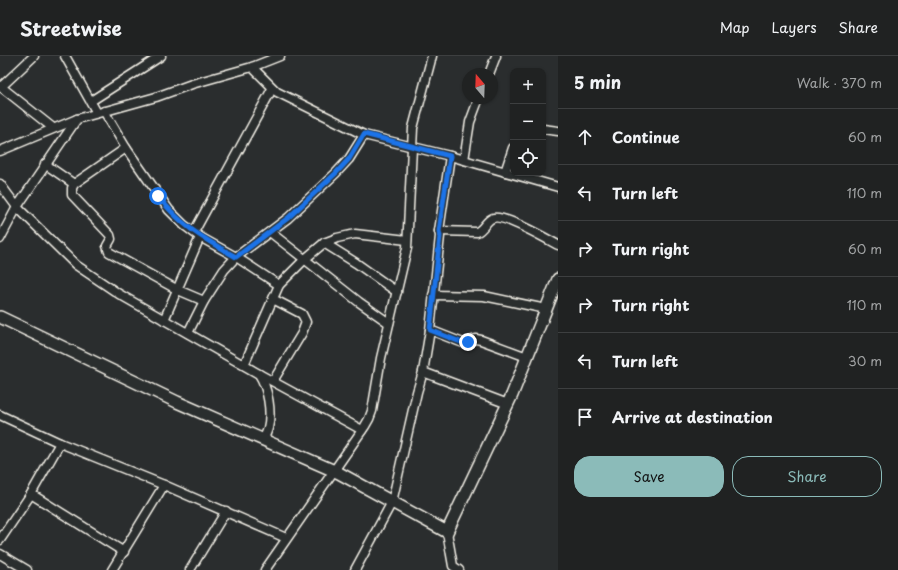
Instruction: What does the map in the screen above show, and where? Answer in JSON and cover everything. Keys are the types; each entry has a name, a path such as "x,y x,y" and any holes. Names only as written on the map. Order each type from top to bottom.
{"street":[{"path":"34,56 0,87 53,128"},
{"path":"65,56 91,101 169,210 197,235 236,257 279,285"},
{"path":"91,101 161,56"},
{"path":"0,151 77,119 156,97 192,84 252,67 280,56"},
{"path":"265,570 362,430 372,411 381,358 407,248 413,128 432,56"},
{"path":"491,68 496,56"},
{"path":"252,67 277,92 364,134 450,156 558,187"},
{"path":"164,320 178,290 197,235 272,88"},
{"path":"464,160 470,122 477,104"},
{"path":"0,239 17,207 77,119"},
{"path":"546,129 558,131"},
{"path":"188,334 204,301 224,270 236,257 288,218 336,173 349,159 364,134"},
{"path":"126,148 74,184 72,188 72,195 110,235 111,239 107,243 110,252 178,290 204,301"},
{"path":"355,570 392,502 423,372 430,330 440,236 439,231 450,156"},
{"path":"505,172 510,157"},
{"path":"45,164 74,184"},
{"path":"0,184 17,207 76,265 119,294 188,334 362,430"},
{"path":"439,231 477,232 482,230 491,219 498,217 533,232 558,245"},
{"path":"270,232 359,302 389,323"},
{"path":"244,365 279,285 305,259 324,243 354,234 407,240"},
{"path":"324,243 356,263 397,292"},
{"path":"458,570 453,566 447,532 508,404 558,279"},
{"path":"433,295 484,296 546,309"},
{"path":"273,299 302,314 306,322 302,333 273,381"},
{"path":"0,317 177,402 333,471 447,532"},
{"path":"430,330 463,343 476,339 481,340 527,357"},
{"path":"423,372 508,404"},
{"path":"260,374 264,382 270,412 268,428 263,440"},
{"path":"1,418 60,444 226,511 286,538"},
{"path":"0,540 31,494 60,444"},
{"path":"112,570 164,485"},
{"path":"31,494 124,552"},
{"path":"190,570 226,511"},
{"path":"0,554 27,570"}],"route":[{"path":"158,196 184,225 200,237 236,257 288,218 336,173 349,159 364,134 450,156 439,231 440,236 430,330 463,343 468,342"}]}
